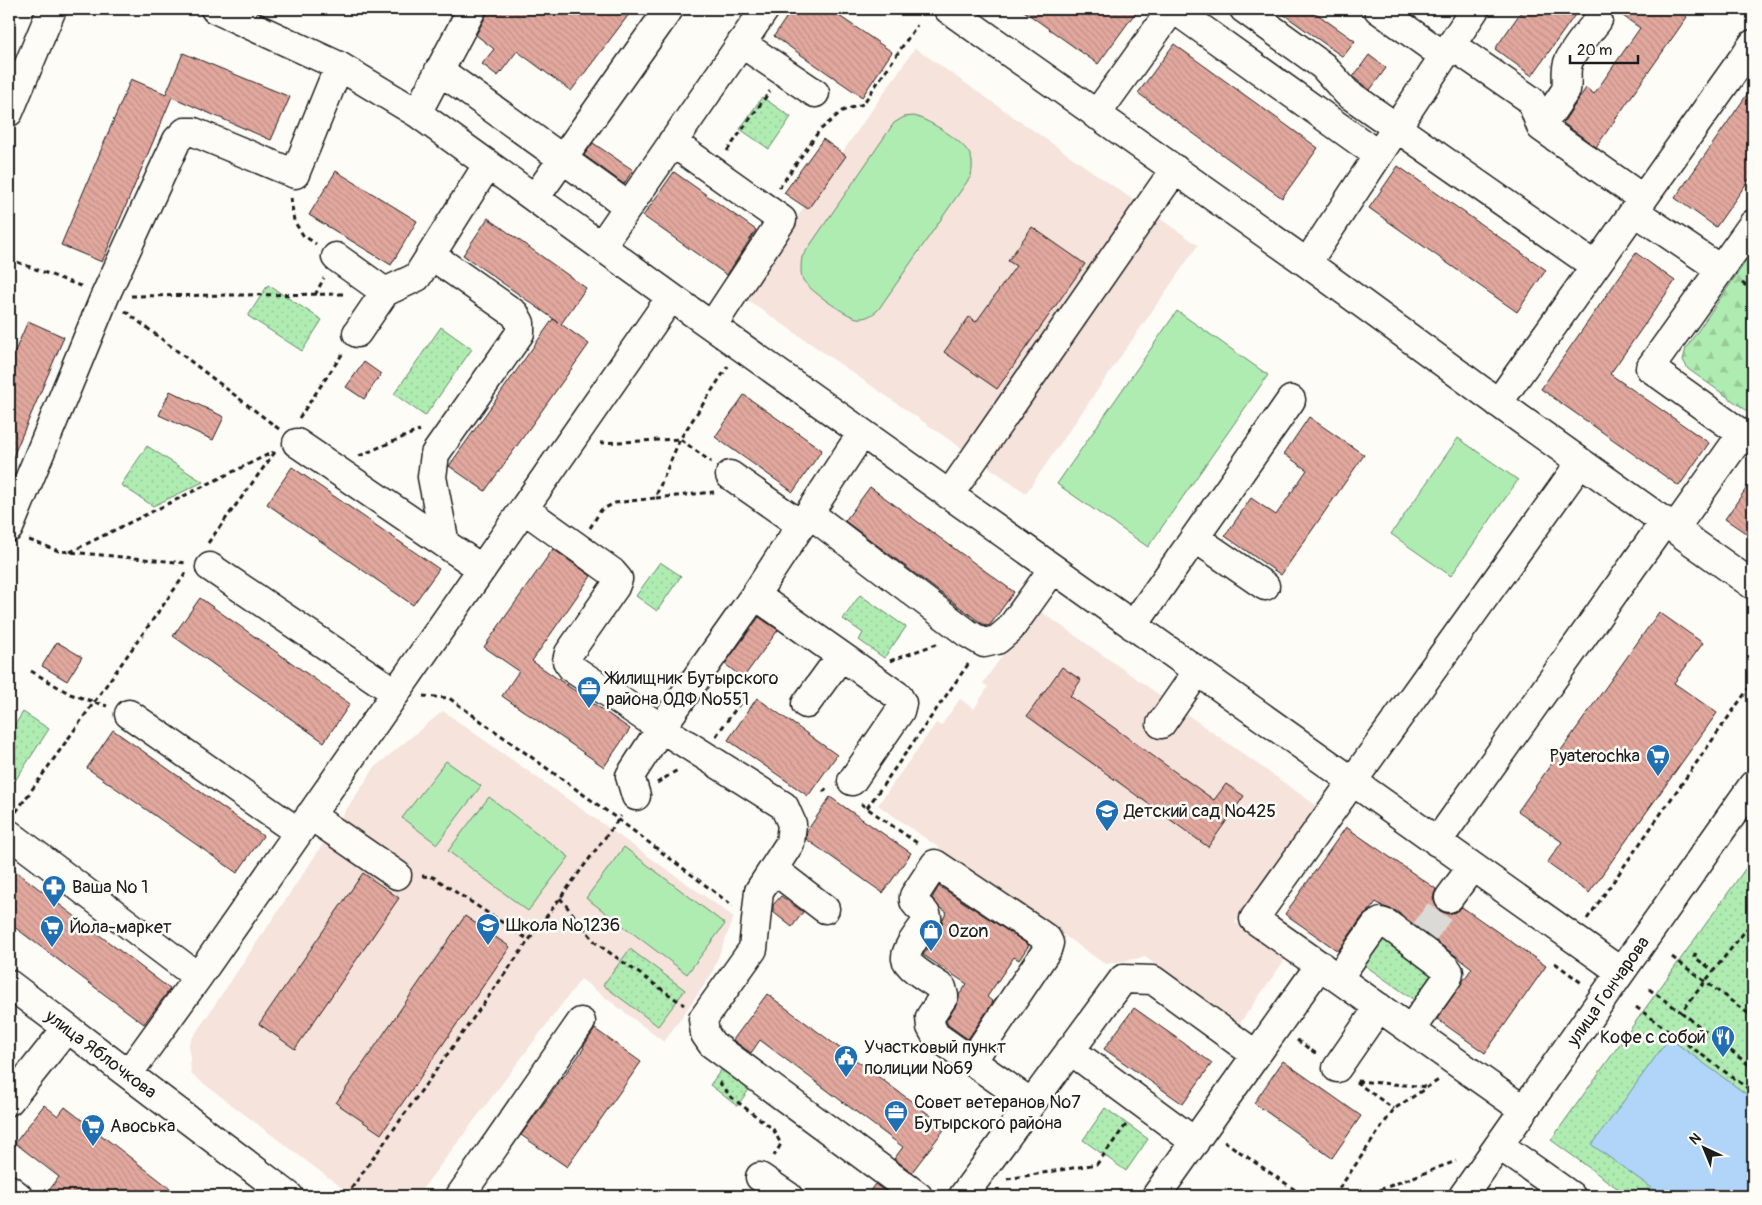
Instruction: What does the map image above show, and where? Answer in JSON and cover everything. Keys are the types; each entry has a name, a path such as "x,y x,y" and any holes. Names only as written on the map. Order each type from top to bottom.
{"street":[{"path":"9,112 52,9"},
{"path":"215,9 339,66 417,113 741,347 1621,972"},
{"path":"417,113 472,9"},
{"path":"535,198 669,9"},
{"path":"601,246 765,9"},
{"path":"948,9 1307,263 1498,403 1753,585"},
{"path":"1096,114 1173,9 1378,155"},
{"path":"1244,9 1323,66 1347,93 1595,266"},
{"path":"1378,9 1531,100 1541,127 1720,269"},
{"path":"1307,263 1475,9"},
{"path":"1541,127 1566,90 1568,83 1566,70 1568,61 1598,20"},
{"path":"741,43 815,93"},
{"path":"1498,403 1753,44"},
{"path":"17,533 105,296 178,140 184,132 194,132 295,174 339,66"},
{"path":"439,70 628,206"},
{"path":"672,142 782,220 712,326"},
{"path":"357,333 385,292 417,277 488,164"},
{"path":"949,495 1175,170"},
{"path":"1436,842 1670,525 1748,438 1650,368 1753,224"},
{"path":"431,255 515,314 520,323 520,333 435,454 432,476 445,544"},
{"path":"336,257 385,292"},
{"path":"128,1074 198,977 671,297"},
{"path":"1133,626 1291,400"},
{"path":"636,796 630,776 661,728 755,595 862,433"},
{"path":"292,439 482,569"},
{"path":"1524,1110 1254,919 1581,462"},
{"path":"730,475 805,519 975,638 997,640 1010,629 1053,569"},
{"path":"524,509 612,572 618,579 615,588 569,652 567,661 573,668 661,728 784,806 792,824 790,843 759,891 753,949 703,1019 705,1034 712,1044 914,1195"},
{"path":"1195,538 1264,586"},
{"path":"201,566 396,693"},
{"path":"755,595 898,696 902,702 900,711 852,781"},
{"path":"806,704 841,656"},
{"path":"1161,724 1197,672"},
{"path":"129,714 304,824 397,875"},
{"name":"улица Гончарова","path":"1463,1196 1753,785"},
{"path":"12,824 198,977"},
{"path":"972,1061 1047,950 1049,943 1037,932 936,864 914,896 913,901 916,906 926,913 928,917 907,951 906,958 909,965 942,988 944,996 930,1017 930,1027 936,1036 1031,1103"},
{"path":"1449,898 1472,867"},
{"path":"773,869 826,908"},
{"path":"1156,1196 1256,1055 1329,972 1381,922 1419,940 1450,972 1411,1029"},
{"path":"968,1191 1123,979 1153,980 1256,1055"},
{"name":"улица Яблочкова","path":"9,984 128,1074 260,1187 289,1196"},
{"path":"1346,1074 1380,1008"},
{"path":"471,1192 581,1022"},
{"path":"9,1101 67,1028"},
{"path":"1070,1050 1141,1103 1200,1135"},
{"path":"1500,1145 1571,1196"},
{"path":"760,1177 788,1196"},
{"path":"9,1189 18,1196"}],"path":[{"path":"782,220 778,189 819,131 842,111 863,104 917,26"},
{"path":"712,171 783,72"},
{"path":"295,174 291,202 294,221 302,235 336,257"},
{"path":"9,259 105,296 292,439 357,333"},
{"path":"105,296 315,295 385,292"},
{"path":"655,498 680,439 741,347"},
{"path":"332,467 423,429"},
{"path":"569,444 680,439 730,475 715,492 615,503 601,510 578,547"},
{"path":"12,824 95,702 201,566 276,451 70,552"},
{"path":"17,533 58,551 201,566"},
{"path":"863,671 975,638"},
{"path":"867,808 975,638"},
{"path":"32,671 70,694 129,714"},
{"path":"1584,924 1753,682"},
{"path":"396,693 449,698 619,820 756,923"},
{"path":"346,1196 529,940 636,796 703,754 746,695"},
{"path":"852,781 848,789 851,796 931,853 936,864"},
{"path":"397,875 433,876 529,940"},
{"path":"560,898 596,943 703,1019"},
{"path":"1681,1012 1753,921"},
{"path":"1696,954 1694,957 1708,964 1714,970"},
{"path":"1672,957 1753,1017"},
{"path":"1555,964 1583,984"},
{"path":"1649,989 1753,1068"},
{"path":"1636,1007 1753,1092"},
{"path":"1334,1196 1394,1109 1462,1066"},
{"path":"1346,1074 1429,1087"},
{"path":"714,1075 731,1097 773,1129 781,1144 760,1177"},
{"path":"968,1191 1097,1164 1141,1103"},
{"path":"1200,1135 1304,1196"},
{"path":"1363,1196 1460,1160"}],"shaded area":[{"path":"915,48 1198,245 1026,493 742,296 804,207 808,209 845,156 842,153"},
{"name":"Детский сад №425","path":"1036,608 1317,806 1235,922 1286,958 1240,1023 1145,957 1105,964 878,805 936,723 941,726 960,699 974,709 988,687 983,683"},
{"name":"Школа №1236","path":"443,711 734,917 711,975 664,1042 581,979 417,1196 353,1196 191,1074 189,1043 375,767"}],"green space":[{"path":"762,97 791,117 769,149 740,129"},
{"path":"914,116 921,118 955,138 968,151 972,165 971,176 878,310 869,316 857,318 837,308 820,296 803,280 801,274 802,257 894,123 904,117"},
{"path":"1753,251 1753,415 1688,369 1683,360 1686,348"},
{"path":"268,285 322,320 302,351 248,316"},
{"path":"1177,311 1268,375 1148,547 1057,484"},
{"path":"441,327 472,349 425,416 394,394"},
{"path":"1458,438 1518,480 1451,576 1391,534"},
{"path":"147,446 203,482 153,506 121,485"},
{"path":"660,562 681,576 657,611 636,596"},
{"path":"860,595 906,627 884,658 859,640 863,633 843,619"},
{"path":"23,712 49,729 9,790 9,734"},
{"path":"446,761 481,786 437,844 402,818"},
{"path":"489,797 569,857 528,911 448,851"},
{"path":"624,847 725,924 687,974 586,898"},
{"path":"1753,858 1753,1196 1628,1196 1551,1140"},
{"path":"1378,936 1435,976 1417,1002 1360,962"},
{"path":"630,949 685,990 658,1026 603,985"},
{"path":"724,1066 751,1087 737,1106 710,1085"},
{"path":"1105,1108 1148,1139 1126,1171 1083,1140"}],"water":[{"path":"1669,1038 1753,1099 1753,1196 1663,1196 1592,1145"}],"building":[{"path":"488,9 633,9 571,91 517,51 498,76 482,64 494,49 476,35"},
{"path":"792,9 829,9 892,52 862,97 774,36"},
{"path":"1021,9 1138,9 1098,64"},
{"path":"1276,9 1310,9 1355,41 1343,57"},
{"path":"1523,9 1579,9 1532,76 1495,49"},
{"path":"1613,9 1675,9 1687,17 1596,147 1563,123 1586,88 1594,94 1640,28"},
{"path":"1174,44 1318,148 1282,198 1138,93"},
{"path":"183,53 290,97 271,140 172,97 102,262 61,245 131,79 166,94"},
{"path":"1369,55 1386,68 1370,90 1353,77"},
{"path":"1753,86 1753,174 1716,227 1675,198"},
{"path":"823,139 846,156 808,209 784,193"},
{"path":"593,143 633,170 624,184 584,155"},
{"path":"1398,166 1546,270 1517,312 1369,208"},
{"path":"336,171 417,221 391,265 309,215"},
{"path":"674,172 756,230 727,275 643,216"},
{"path":"488,218 586,288 561,324 589,344 485,491 449,466 553,319 558,322 463,255"},
{"path":"1032,227 1085,264 997,389 944,352 969,317 976,322 1016,266 1008,261"},
{"path":"1636,253 1675,281 1610,374 1709,443 1679,486 1541,389"},
{"path":"28,321 64,337 9,466 9,365"},
{"path":"364,362 381,374 364,399 346,387"},
{"path":"170,391 224,417 213,440 159,415"},
{"path":"744,395 822,450 793,492 715,437"},
{"path":"1309,417 1364,455 1281,575 1225,536 1251,498 1276,515 1307,470 1284,454"},
{"path":"292,467 439,569 413,605 267,504"},
{"path":"1753,479 1753,538 1725,519"},
{"path":"870,487 1014,592 990,625 987,626 981,623 845,521"},
{"path":"553,549 591,576 532,661 630,729 604,767 502,696 519,671 484,647"},
{"path":"200,598 350,704 324,742 173,636"},
{"path":"1659,612 1703,643 1674,683 1717,713 1589,893 1547,863 1562,842 1518,811"},
{"path":"759,617 778,630 743,678 725,664"},
{"path":"57,642 82,657 67,681 42,666"},
{"path":"1062,667 1081,680 1070,696 1214,800 1226,784 1244,796 1208,847 1027,716"},
{"path":"757,698 837,755 808,796 728,740"},
{"path":"113,730 263,836 237,873 87,768"},
{"path":"830,797 911,853 883,893 806,839 807,831"},
{"path":"1346,827 1436,889 1433,897 1440,911 1448,914 1462,907 1546,966 1485,1053 1437,1019 1472,968 1396,911 1376,902 1362,917 1338,951 1285,914"},
{"path":"9,866 170,989 144,1024 9,923"},
{"path":"363,873 399,898 295,1049 259,1024"},
{"path":"939,886 1029,945 1019,960 1014,957 987,997 993,1002 968,1039 948,1025 946,1021 957,1004 959,995 967,984 923,955 940,930 947,912 940,908 932,898"},
{"path":"781,896 803,912 792,927 773,912 773,905"},
{"path":"465,916 510,947 381,1134 336,1103"},
{"path":"767,994 946,1127 912,1172 894,1159 903,1147 760,1040 751,1053 733,1040"},
{"path":"1134,1008 1212,1063 1183,1104 1104,1049"},
{"path":"595,1029 641,1062 567,1167 521,1135 584,1048"},
{"path":"1283,1061 1361,1116 1332,1158 1254,1103"},
{"path":"44,1105 58,1116 65,1107 180,1196 45,1196 59,1177 15,1143"},
{"path":"875,1184 889,1194 887,1196 866,1196"}],"tunnel":[{"path":"1423,934 1449,898"}],"place":[{"name":"Жилищник Бутырского района ОДФ №551","path":"589,709"},
{"name":"Pyaterochka","path":"1658,777"},
{"name":"Детский сад №425","path":"1107,832"},
{"name":"Ваша № 1","path":"54,908"},
{"name":"Школа №1236","path":"488,946"},
{"name":"Йола-маркет","path":"52,948"},
{"name":"Ozon","path":"931,952"},
{"name":"Кофе с собой","path":"1723,1058"},
{"name":"Участковый пункт полиции №69","path":"846,1078"},
{"name":"Совет ветеранов №7 Бутырского района","path":"896,1133"},
{"name":"Авоська","path":"93,1147"}]}
